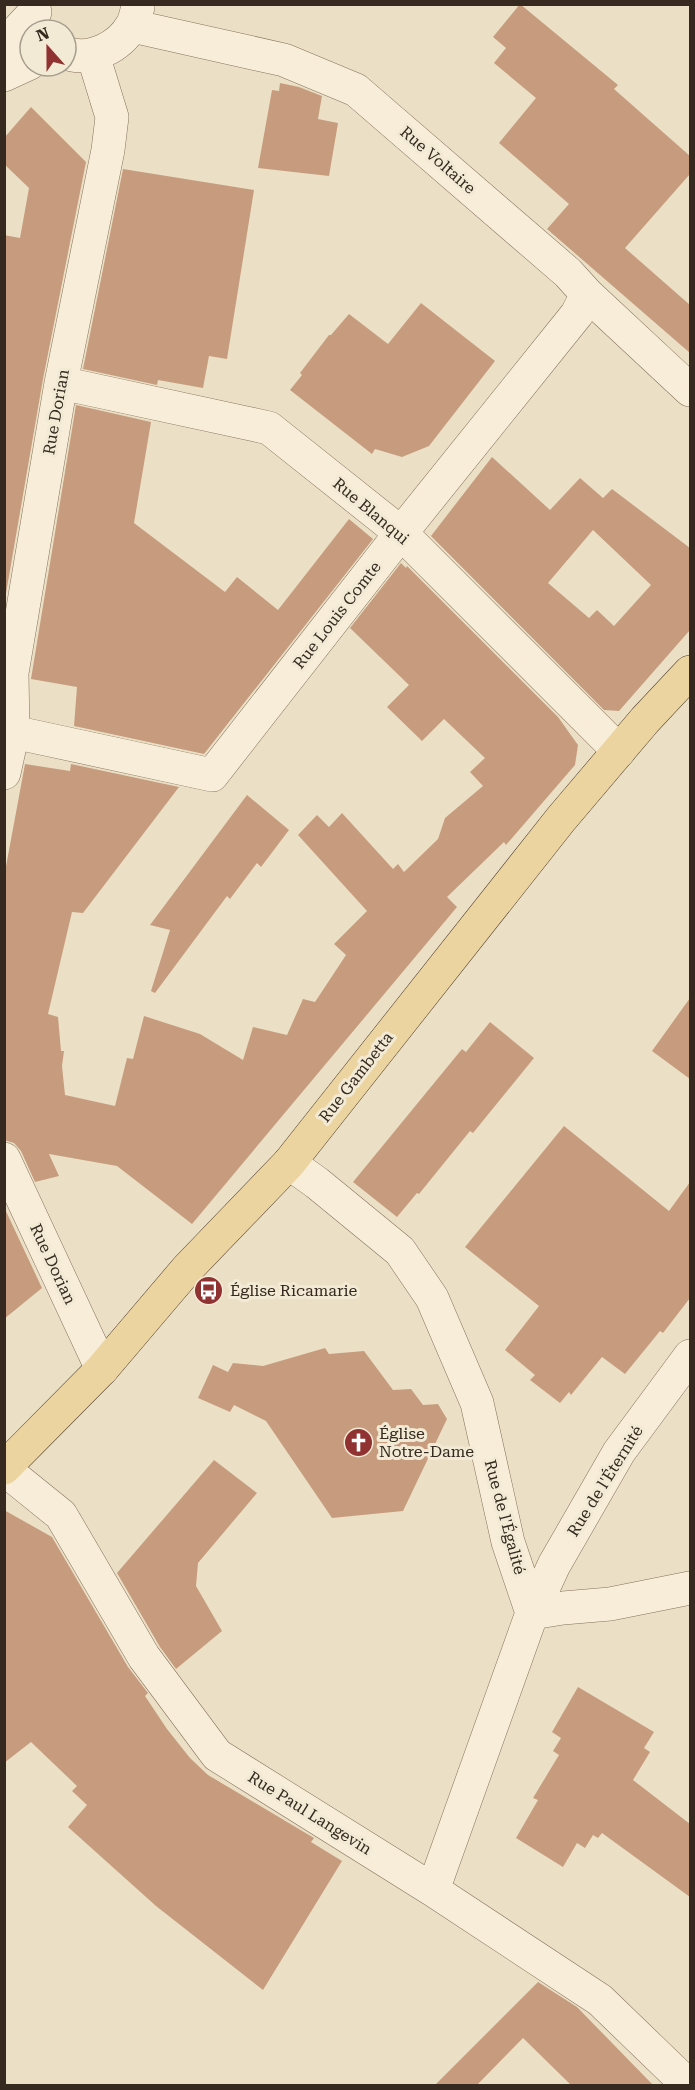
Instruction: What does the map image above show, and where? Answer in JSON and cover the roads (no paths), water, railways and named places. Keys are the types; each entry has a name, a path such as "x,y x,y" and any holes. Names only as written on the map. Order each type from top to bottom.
{"main road":[{"name":"Rue Gambetta","path":"4,1469 102,1369 187,1269 289,1163 553,828 645,720 690,672"}],"street":[{"path":"4,45 39,15"},
{"path":"80,54 114,44 135,15"},
{"name":"Rue Voltaire","path":"135,15 284,60 356,90 568,273 587,294 690,390"},
{"name":"Rue Dorian","path":"4,773 13,732 12,673 61,383 108,150 112,117 80,54"},
{"path":"4,75 18,69"},
{"name":"Rue Louis Comte","path":"13,732 212,775 400,533 577,314 587,294"},
{"name":"Rue Blanqui","path":"61,383 269,428 400,533 619,751"},
{"name":"Rue Dorian","path":"4,1159 102,1369"},
{"name":"Rue de l'Égalité","path":"289,1163 400,1251 432,1298 477,1403 508,1542 532,1613"},
{"name":"Rue de l'Éternité","path":"532,1613 554,1565 619,1452 690,1356"},
{"name":"Rue Paul Langevin","path":"4,1469 61,1515 144,1657 217,1755 433,1890 600,2000 689,2085"},
{"path":"433,1890 532,1613 610,1604 690,1588"}],"place":[{"name":"Église Ricamarie","path":"209,1290"},
{"name":"Église Notre-Dame","path":"358,1442"}]}
